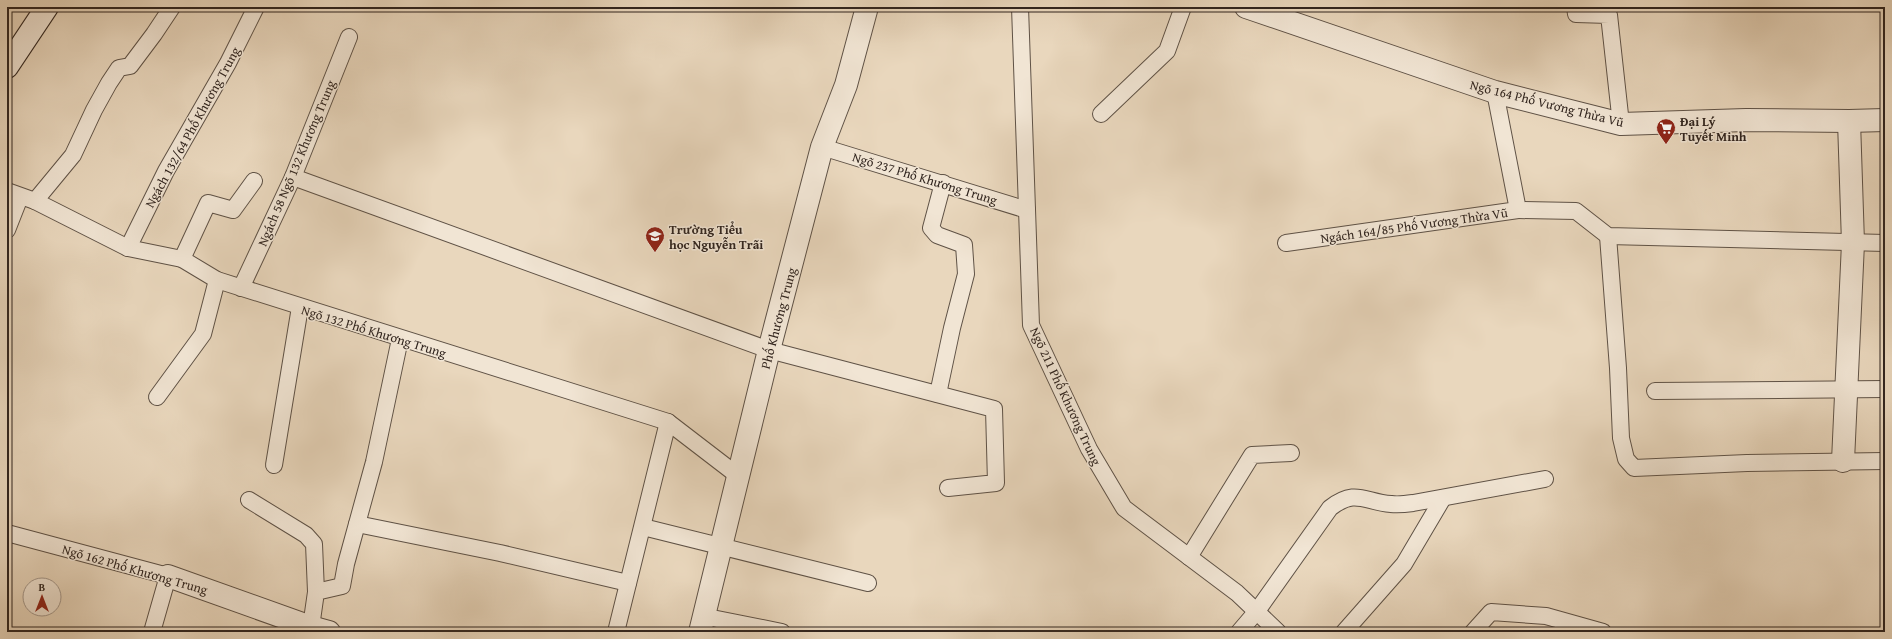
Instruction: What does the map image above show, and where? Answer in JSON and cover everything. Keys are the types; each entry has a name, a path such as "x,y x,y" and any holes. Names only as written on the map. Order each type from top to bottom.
{"street":[{"path":"7,67 47,7"},
{"name":"Phố Khương Trung","path":"701,624 737,476 822,147 846,85 867,7"},
{"name":"Ngõ 164 Phố Vương Thừa Vũ","path":"1246,7 1495,92 1621,124 1746,120 1885,120"},
{"path":"1843,461 1853,243 1849,121"},
{"name":"Ngõ 162 Phố Khương Trung","path":"168,576 320,630"}],"lane":[{"path":"7,230 21,196 72,155 109,82 120,68 130,66 172,7"},
{"name":"Ngách 132/64 Phố Khương Trung","path":"128,248 166,170 228,64 256,7"},
{"name":"Ngõ 211 Phố Khương Trung","path":"1020,7 1031,325 1089,449 1124,508 1237,594 1278,632"},
{"path":"1101,114 1167,51 1183,7"},
{"path":"1575,7 1576,14 1609,15 1621,124"},
{"name":"Ngách 58 Ngõ 132 Khương Trung","path":"241,288 293,177 349,37"},
{"name":"Ngách 164/85 Phố Vương Thừa Vũ","path":"1286,243 1518,210 1495,92"},
{"name":"Ngõ 237 Phố Khương Trung","path":"822,147 1027,210"},
{"path":"293,177 769,350 994,409 996,483 948,488"},
{"path":"182,258 208,203 233,210 254,180"},
{"path":"938,394 952,328 966,274 964,245 937,235 931,228 943,183"},
{"name":"Ngõ 132 Phố Khương Trung","path":"21,196 128,248 182,258 217,280 400,339 668,422 737,476"},
{"path":"1518,210 1576,211 1608,236 1885,243"},
{"path":"1608,236 1618,368 1621,438 1626,459 1634,468 1748,463 1885,461"},
{"path":"157,397 203,334 217,280"},
{"path":"274,464 300,307"},
{"path":"316,592 342,586 374,462 400,339"},
{"path":"1655,391 1885,389"},
{"path":"616,632 668,422"},
{"path":"1189,557 1252,455 1291,453"},
{"path":"1239,632 1257,611 1330,508 1338,502 1349,497 1368,498 1391,504 1413,503 1545,479"},
{"path":"1344,632 1404,564 1443,498"},
{"path":"249,500 306,535 314,544 316,592 320,630"},
{"path":"357,524 500,553 628,583"},
{"path":"643,527 868,583"},
{"name":"Ngõ 162 Phố Khương Trung","path":"7,533 168,576"},
{"path":"152,632 168,576"},
{"path":"1473,632 1491,612 1546,616 1603,632"},
{"path":"701,624 782,632"}],"place":[{"name":"Đại Lý Tuyết Minh","path":"1666,145"},
{"name":"Trường Tiểu học Nguyễn Trãi","path":"655,253"}]}
